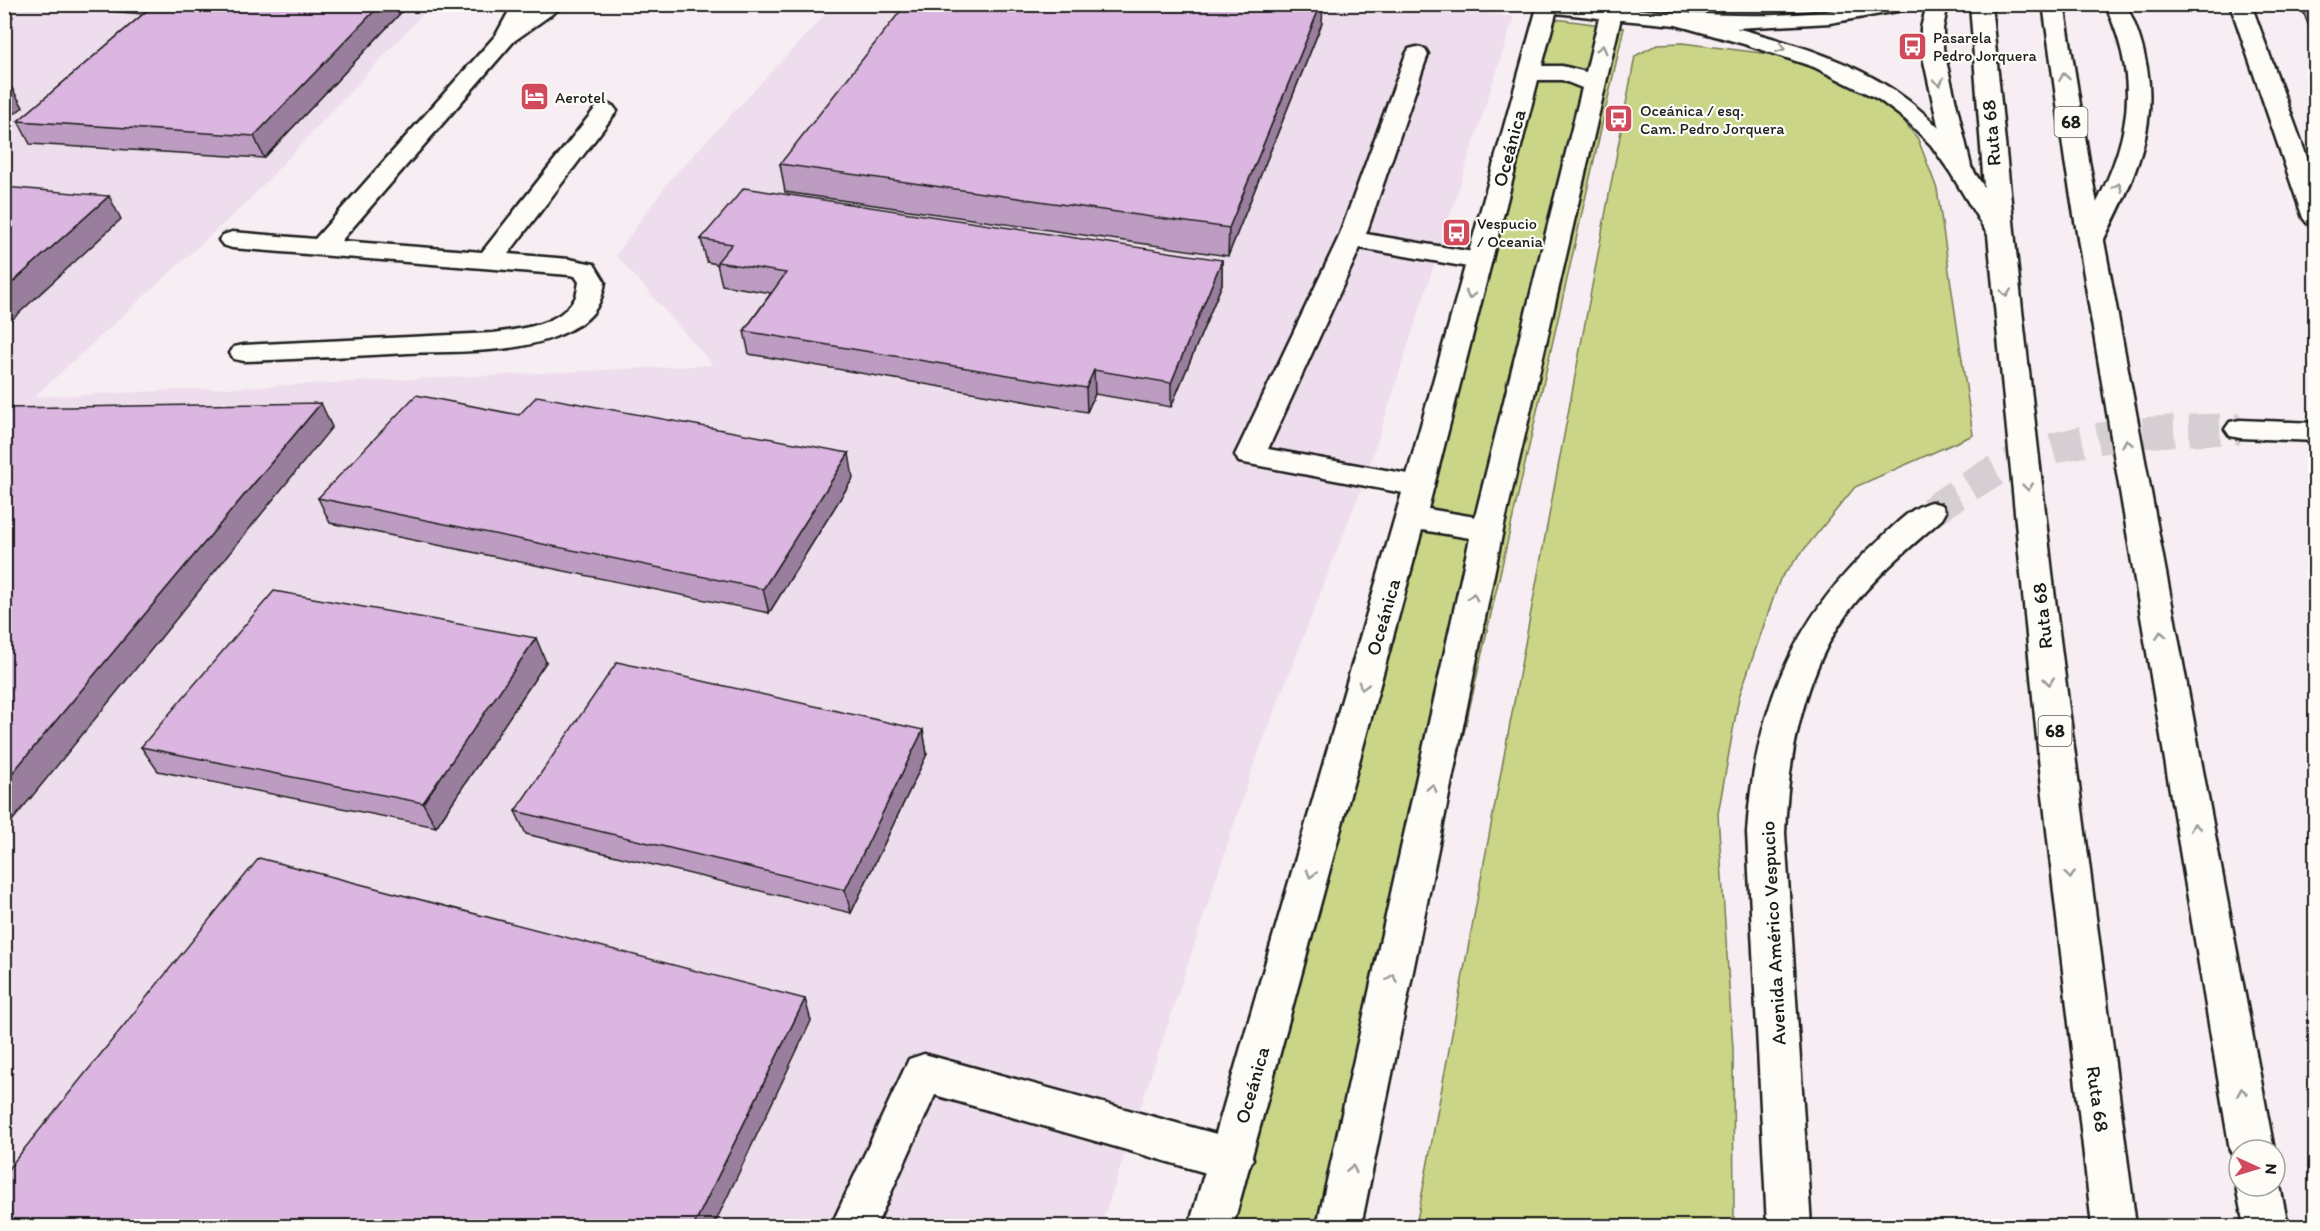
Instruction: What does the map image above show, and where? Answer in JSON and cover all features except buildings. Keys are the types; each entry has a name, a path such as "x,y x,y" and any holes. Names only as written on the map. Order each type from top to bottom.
{"main road":[{"path":"321,248 505,38 524,4"},
{"path":"505,38 556,4"},
{"path":"1545,5 1684,21 1738,23 1811,20 1845,16 1903,4"},
{"path":"1938,4 1932,28 1932,48 1959,166"},
{"name":"Ruta 68","path":"1980,4 2000,235 2083,991 2114,1227"},
{"name":"68","path":"2053,4 2091,239 2250,1138"},
{"path":"2091,239 2113,199 2129,160 2138,122 2140,85 2132,41 2115,4"},
{"path":"2240,4 2316,218"},
{"name":"Oceánica","path":"1211,1227 1415,502 1545,5"},
{"path":"1339,1227 1487,530 1611,13"},
{"path":"1684,21 1777,46 1883,92 1922,122 1959,166 2000,235"},
{"path":"1417,54 1351,239 1250,455 1415,502 1487,530"},
{"path":"1528,76 1545,72 1566,74 1593,86"},
{"path":"489,261 605,111"},
{"path":"1351,239 1479,261"},
{"path":"232,240 569,267 585,270 592,282 588,302 569,320 539,334 493,341 244,353"},
{"path":"2240,429 2316,432"},
{"name":"Avenida Américo Vespucio","path":"1789,1227 1766,833 1770,778 1782,728 1798,680 1815,641 1836,605 1864,573 1931,512"},
{"path":"853,1227 924,1073 1231,1159"},
{"path":"2260,1198 2266,1227"}],"shaded area":[{"path":"1423,4 1514,17 1366,476 1254,764 1101,1226 5,1226 4,5 431,5 249,200 34,397 713,365 616,255 669,181 834,5"}],"green space":[{"path":"1555,19 1624,28 1352,1226 1224,1226"},
{"path":"1682,43 1777,55 1811,65 1892,106 1918,139 1937,189 1973,435 1855,487 1780,579 1739,697 1718,814 1733,1049 1734,1226 1416,1226 1635,56 1658,44"}],"tunnel":[{"path":"1931,512 1975,482 2022,459 2048,450 2130,434 2240,429"}],"place":[{"name":"Pasarela Pedro Jorquera","path":"1912,46"},
{"name":"Aerotel","path":"534,97"},
{"name":"Oceánica / esq. Cam. Pedro Jorquera","path":"1619,119"},
{"name":"Vespucio / Oceania","path":"1456,232"}]}
